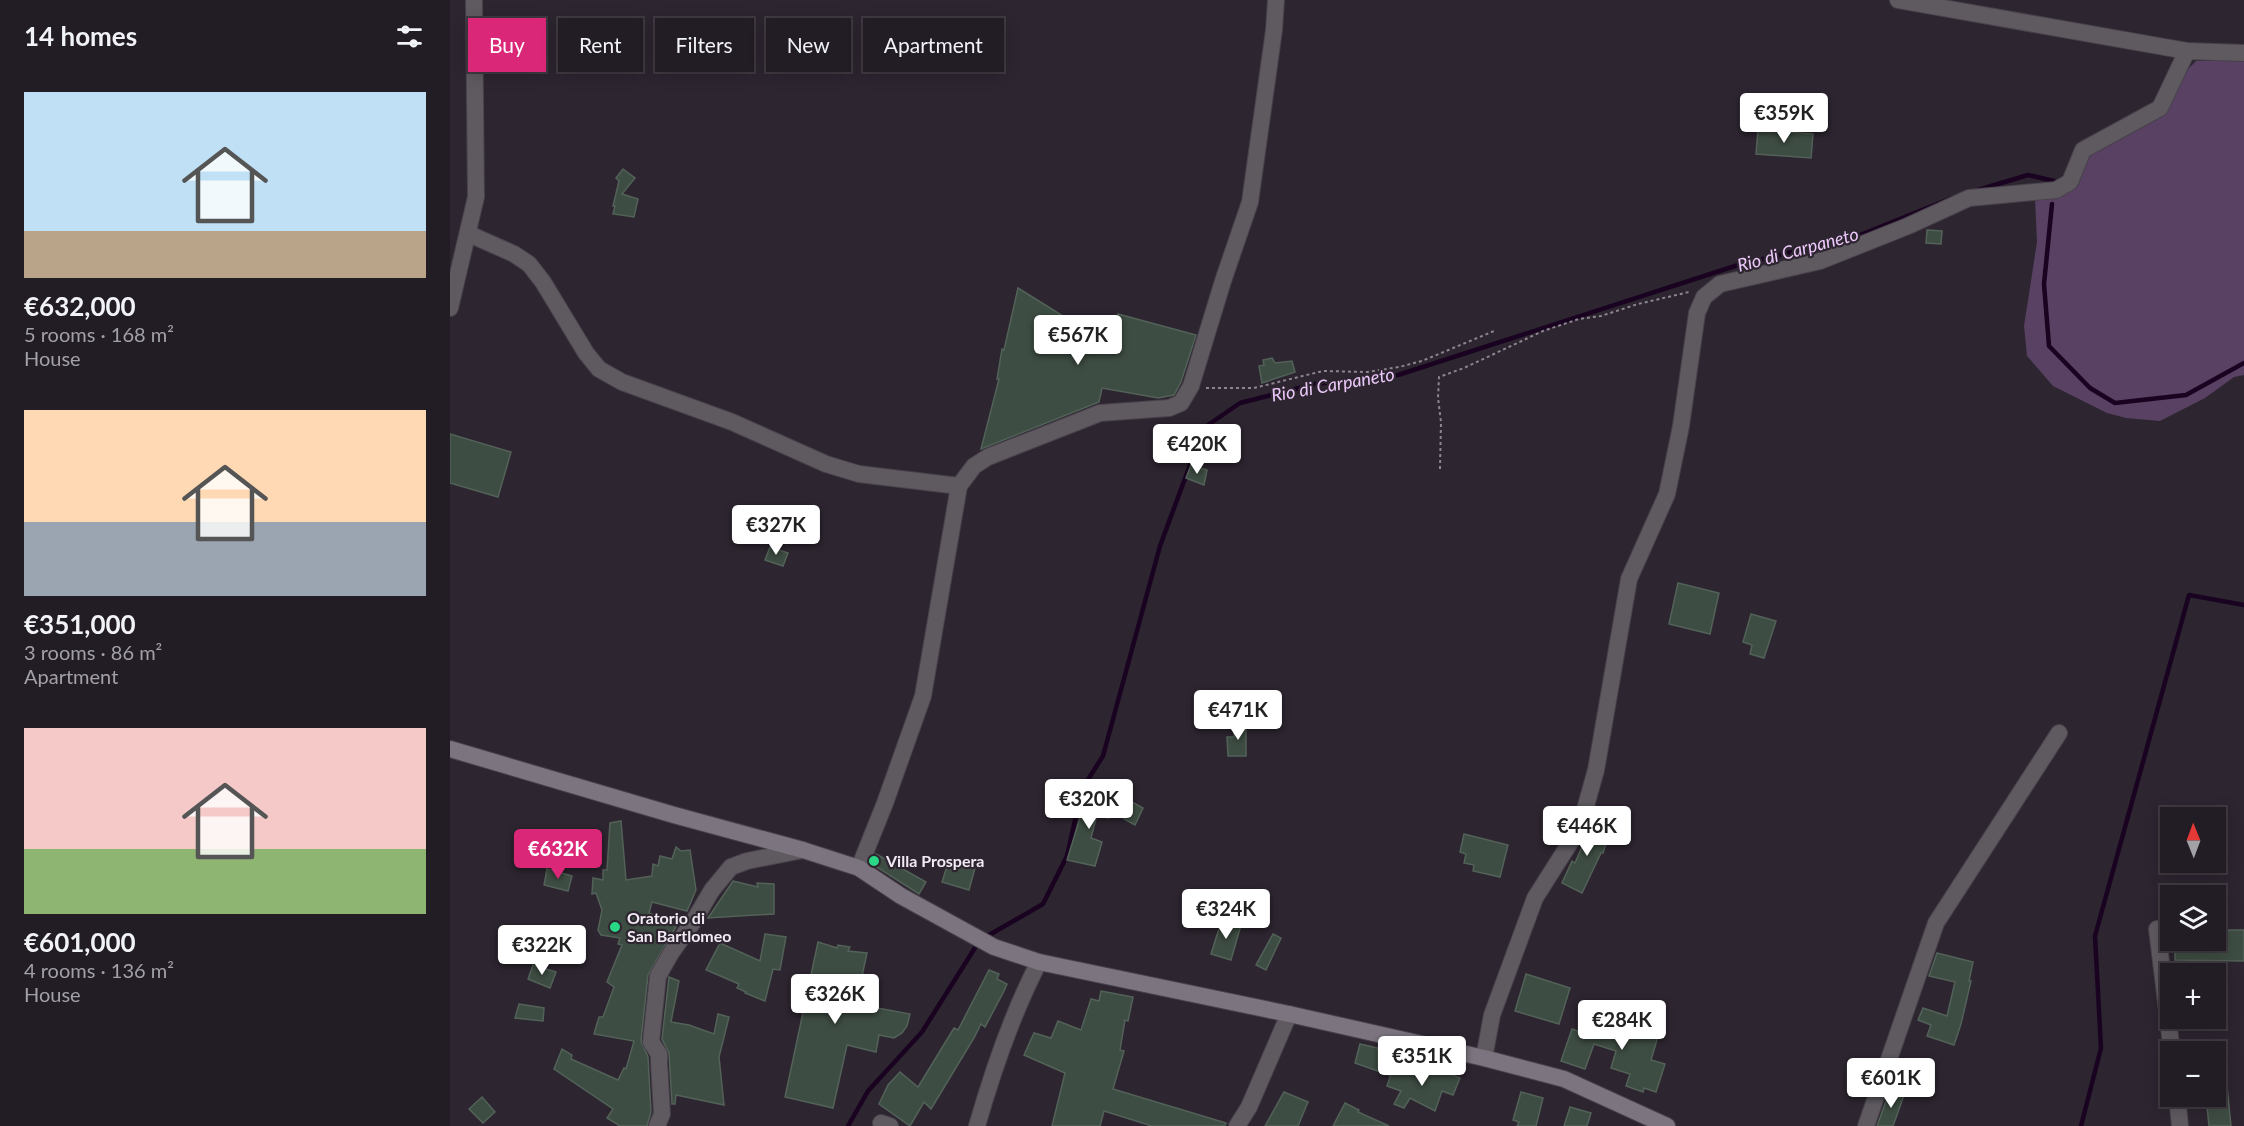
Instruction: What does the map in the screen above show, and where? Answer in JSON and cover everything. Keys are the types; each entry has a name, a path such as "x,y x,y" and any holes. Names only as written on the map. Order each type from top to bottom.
{"main road":[{"path":"450,749 859,868 901,896 994,947 1040,962 1484,1058 1564,1079 1667,1126"}],"street":[{"path":"450,308 476,197 474,0"},
{"path":"859,868 923,696 959,486 974,466 988,458 1100,413 1169,408 1180,403 1191,386 1223,281 1251,202 1269,66 1275,0"},
{"path":"1898,0 2187,51 2244,52"},
{"path":"1484,1058 1492,1016 1535,898 1580,827 1596,770 1629,579 1667,494 1681,426 1697,313 1704,297 1720,284 1820,261 1908,226 1969,198 2056,190 2070,182 2082,150 2160,108 2187,51"},
{"path":"469,234 514,254 529,264 543,282 586,353 599,369 622,382 732,422 826,464 848,471 959,486"},
{"path":"1866,1126 1936,923 2059,733"},
{"path":"657,1126 662,1114 659,1062 658,1054 651,1042 658,976 712,890 731,867 747,861 803,850"},
{"path":"2157,929 2171,1041"},
{"path":"977,1126 1002,1045 1021,998 1040,962"},
{"path":"1237,1126 1249,1107 1289,1014"},
{"path":"2178,1107 2180,1126"}],"path":[{"path":"1440,469 1439,376 1464,368 1543,331 1579,319 1601,316 1677,293 1696,291 1704,297"},
{"path":"1191,386 1254,388 1323,371 1367,372 1399,367 1422,361 1494,331"}],"shaded area":[{"path":"2244,60 2244,375 2234,377 2205,398 2160,421 2126,418 2107,413 2053,386 2027,356 2024,326 2037,242 2035,198 2062,195 2091,152 2156,120 2169,104 2189,68 2196,61"}],"building":[{"path":"1758,130 1813,134 1811,158 1756,154"},
{"path":"623,169 635,178 622,194 638,199 634,217 613,214 619,181 616,178"},
{"path":"1927,230 1942,231 1941,244 1926,243"},
{"path":"1018,288 1066,318 1115,328 1118,314 1196,335 1181,382 1174,395 1158,398 1102,388 1099,402 981,449 999,379 997,379 1002,349 1004,350"},
{"path":"1272,358 1275,363 1292,361 1295,372 1262,383 1259,366 1264,365 1263,360"},
{"path":"450,434 511,452 498,497 450,483"},
{"path":"1191,465 1207,470 1204,485 1186,478"},
{"path":"770,547 788,553 783,566 765,560"},
{"path":"1678,583 1719,593 1710,634 1669,624"},
{"path":"1751,614 1776,621 1764,658 1750,654 1752,645 1743,642"},
{"path":"1234,722 1246,722 1246,756 1228,756 1227,737 1234,737"},
{"path":"1088,792 1113,797 1108,818 1097,815 1091,838 1102,842 1095,866 1067,860"},
{"path":"1132,802 1143,808 1135,825 1124,819"},
{"path":"621,821 626,880 652,876 653,864 658,866 660,856 672,859 676,847 681,851 690,850 696,890 687,911 652,902 649,913 677,925 648,975 641,1041 648,1057 651,1112 647,1126 620,1126 607,1118 613,1109 554,1069 562,1049 572,1055 571,1059 618,1080 624,1068 626,1069 634,1041 594,1034 599,1017 603,1017 614,987 607,982 622,945 618,944 620,938 601,935 598,930 602,910 596,893 592,894 593,878 603,880 603,870 607,870 610,823"},
{"path":"1593,821 1611,828 1603,853 1582,893 1562,883 1572,861 1575,863"},
{"path":"1464,834 1508,845 1500,877 1473,871 1474,865 1464,863 1466,854 1460,852"},
{"path":"876,854 926,882 919,894 872,864"},
{"path":"949,860 975,868 969,890 942,882"},
{"path":"547,869 572,876 568,891 544,885"},
{"path":"733,881 758,887 757,883 774,884 774,914 708,918"},
{"path":"1222,919 1241,925 1231,960 1211,954"},
{"path":"2226,930 2244,930 2244,961 2175,960 2175,951 2226,951"},
{"path":"765,934 786,937 780,970 773,969 765,1001 737,988 739,984 706,970 720,943 760,961"},
{"path":"1273,934 1281,938 1266,970 1256,965"},
{"path":"818,942 837,948 838,945 850,947 848,951 867,953 856,1004 910,1014 907,1026 902,1033 894,1038 879,1035 876,1052 847,1045 833,1108 785,1097"},
{"path":"1937,953 1973,962 1969,981 1971,981 1954,1045 1927,1036 1931,1025 1918,1020 1923,1008 1947,1016 1955,982 1929,976"},
{"path":"533,965 556,972 550,988 528,979"},
{"path":"989,970 999,974 997,979 1007,984 1004,991 985,1027 981,1024 931,1109 924,1102 910,1126 879,1104 888,1085 900,1072 918,1087 954,1028 958,1030"},
{"path":"1526,974 1570,988 1559,1024 1515,1011"},
{"path":"669,977 679,981 671,1022 689,1025 714,1034 718,1014 729,1017 719,1057 724,1105 676,1095 675,1104 672,1104 669,1053 662,1039"},
{"path":"1101,991 1133,997 1128,1021 1125,1020 1120,1050 1124,1051 1113,1089 1226,1123 1225,1126 1152,1126 1104,1111 1100,1126 1052,1126 1065,1073 1024,1055 1034,1033 1051,1038 1058,1021 1081,1030 1091,999 1099,1001"},
{"path":"519,1004 544,1008 543,1021 515,1018"},
{"path":"1634,1014 1662,1023 1651,1060 1665,1064 1656,1092 1644,1088 1643,1092 1626,1086 1630,1074 1611,1068 1616,1051 1594,1044 1585,1069 1561,1061 1572,1029 1587,1034 1591,1022 1628,1034"},
{"path":"1360,1044 1395,1052 1389,1075 1355,1063"},
{"path":"1430,1067 1460,1078 1453,1095 1442,1091 1435,1111 1410,1098 1404,1108 1394,1104 1401,1091 1387,1086 1393,1068 1426,1079"},
{"path":"2226,1076 2231,1126 2209,1126 2207,1107 2226,1107"},
{"path":"1890,1090 1904,1095 1893,1126 1877,1126"},
{"path":"1284,1092 1308,1102 1298,1126 1265,1126"},
{"path":"1521,1092 1543,1098 1536,1126 1517,1126 1519,1122 1513,1120"},
{"path":"482,1097 495,1112 483,1123 469,1109"},
{"path":"1345,1103 1359,1110 1358,1112 1389,1126 1333,1126"},
{"path":"1570,1107 1591,1113 1587,1126 1564,1126"}],"waterway":[{"name":"Rio di Carpaneto","path":"1978,190 2028,175 2054,181 2054,186"},
{"name":"Rio di Carpaneto","path":"984,938 1043,904 1067,856 1082,789 1103,756 1160,546 1190,465 1208,425 1240,403 1315,384 1398,375 1735,266 1860,235 1952,198"},
{"name":"Rio di Carpaneto","path":"2052,204 2044,284 2049,346 2090,388 2115,403 2186,395 2244,363"},
{"path":"2081,1126 2101,1048 2095,936 2189,595 2244,605"},
{"name":"Rio di Carpaneto","path":"848,1126 868,1091 922,1032 978,943"}],"place":[{"name":"Villa Prospera","path":"874,861"},
{"name":"Oratorio di San Bartlomeo","path":"615,927"}]}
